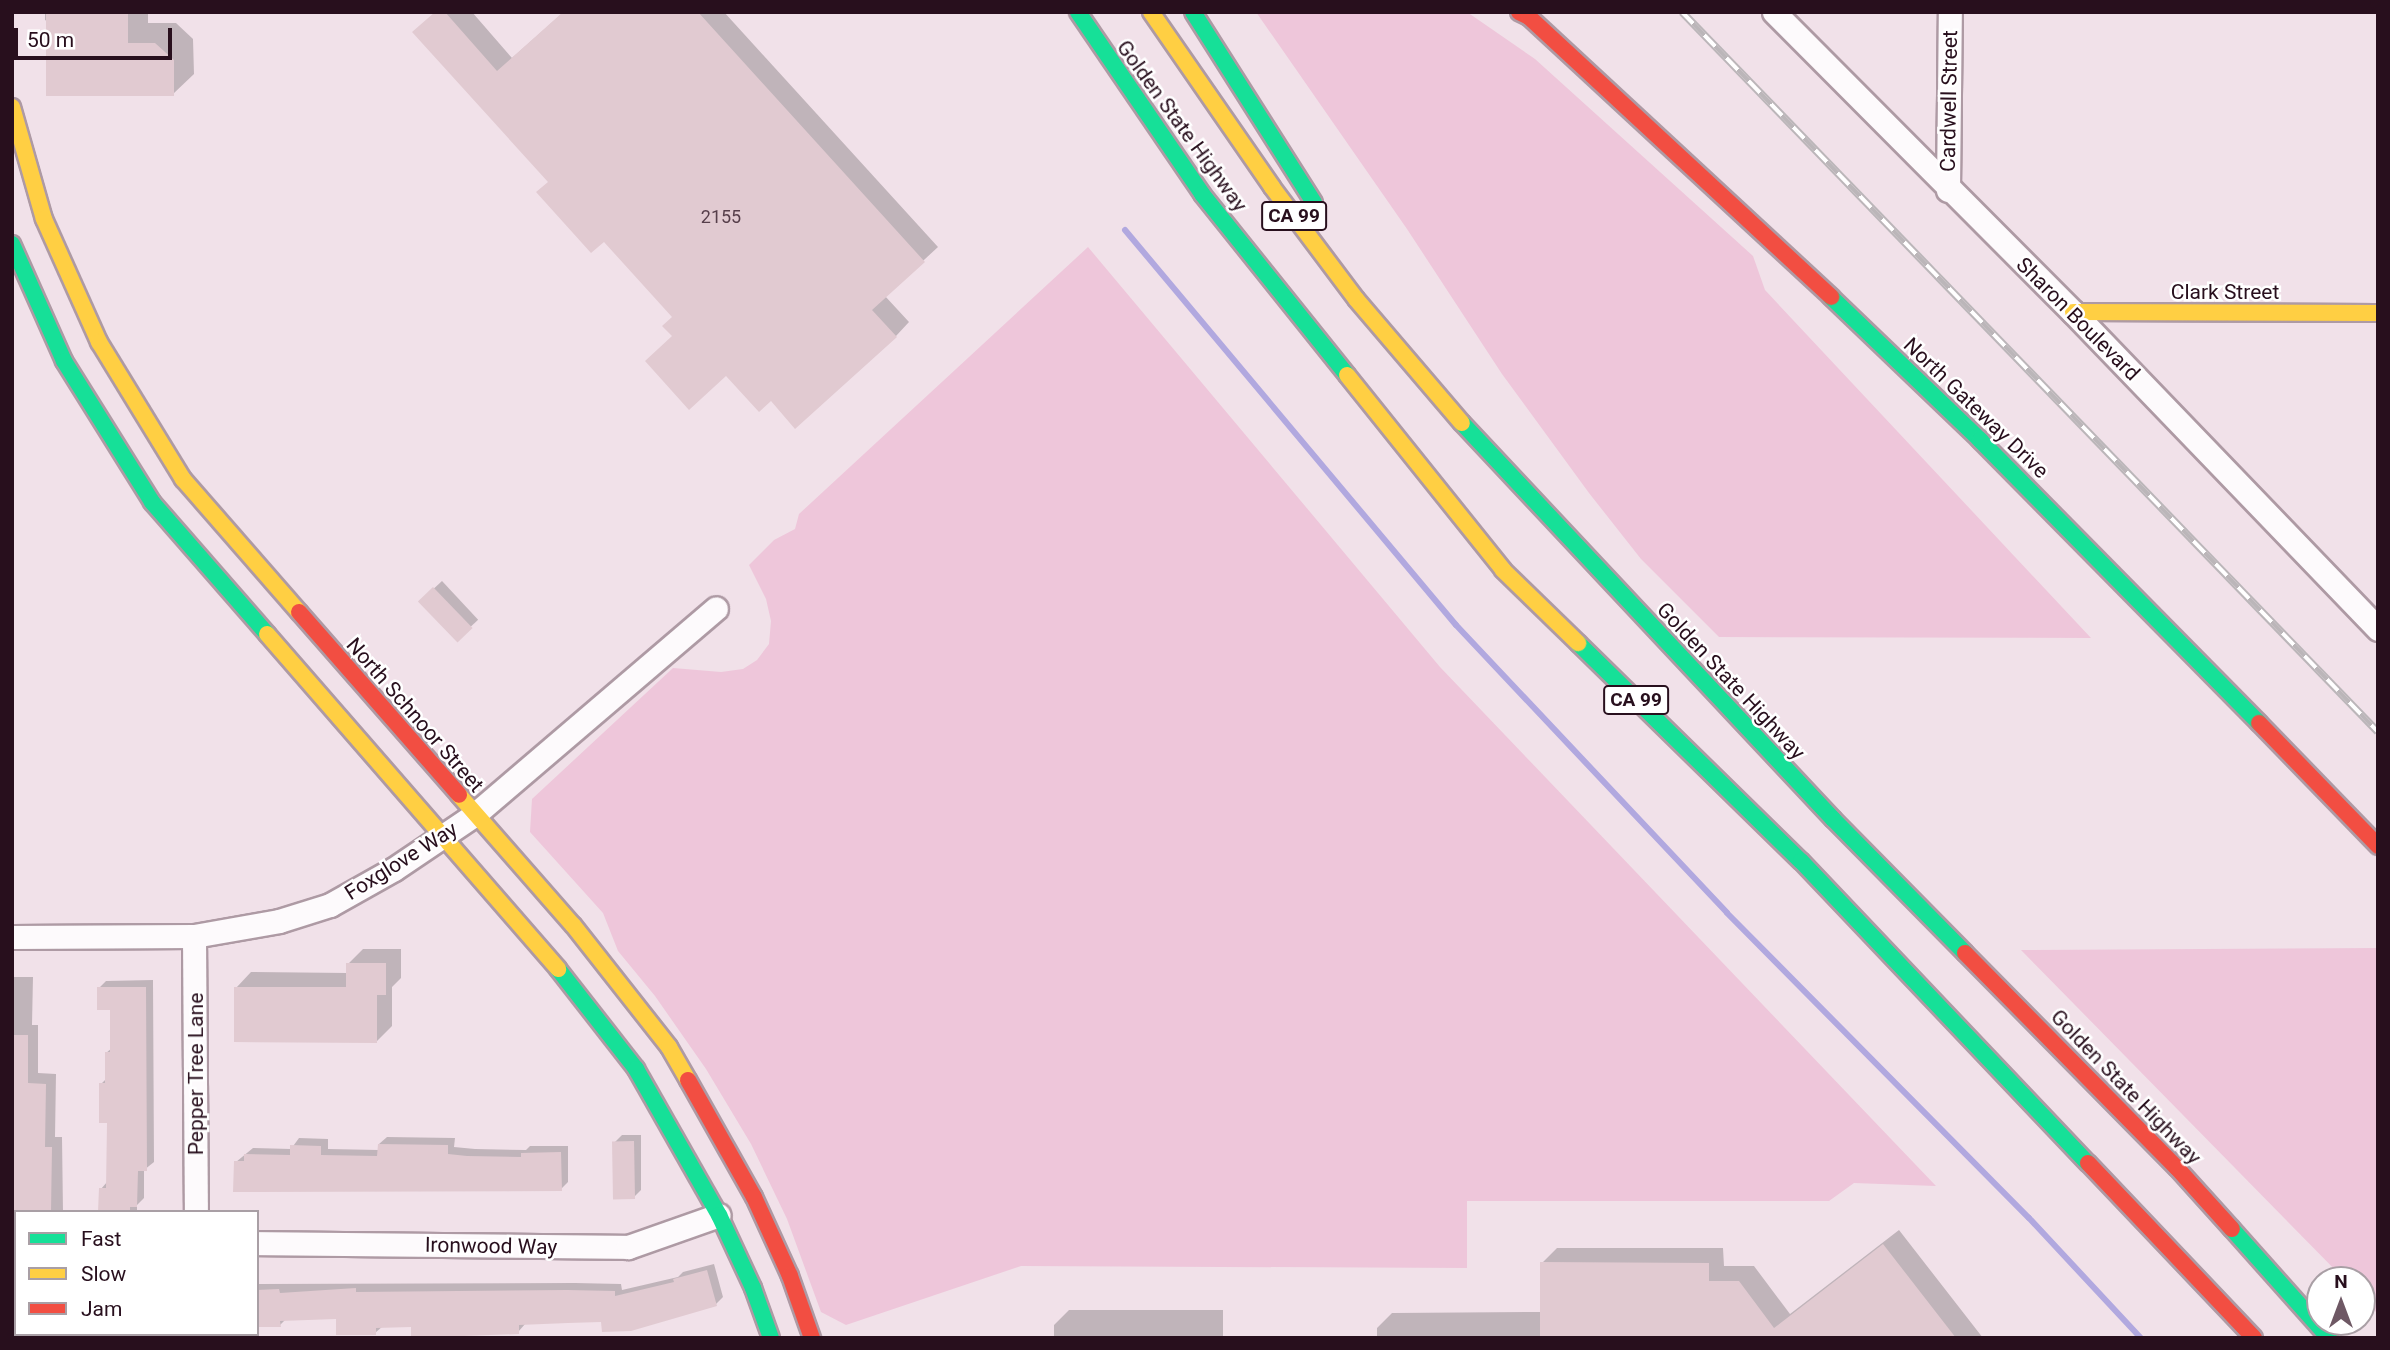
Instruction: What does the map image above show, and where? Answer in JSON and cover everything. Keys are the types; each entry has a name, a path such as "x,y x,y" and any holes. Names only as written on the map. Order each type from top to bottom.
{"main road":[{"name":"Golden State Highway","path":"1078,12 1202,194 1503,570 1801,861 2254,1338"},
{"name":"Golden State Highway","path":"1151,12 1272,187 1348,289 1450,409 1833,819 2176,1168 2329,1338"},
{"path":"1192,12 1323,216"},
{"name":"North Gateway Drive","path":"1524,14 1771,239 1980,440 2186,646 2378,846"},
{"name":"North Schnoor Street","path":"12,107 44,219 99,342 183,479 474,815 573,925 669,1047 754,1197 790,1276 812,1338"},
{"path":"12,244 64,361 152,502 543,950 636,1069 719,1215 771,1338"},
{"path":"1375,296 1450,409"},
{"name":"Clark Street","path":"2073,312 2378,313"},
{"path":"133,472 160,485"},
{"path":"178,506 219,550 251,556"}],"street":[{"name":"Sharon Boulevard","path":"1774,12 1948,190 2073,312 2378,629"},
{"name":"Cardwell Street","path":"1948,190 1950,12"},
{"name":"Foxglove Way","path":"12,937 194,936 279,921 330,905 443,838 474,815 716,608"},
{"name":"Pepper Tree Lane","path":"194,936 196,1210"},
{"name":"Ironwood Way","path":"259,1243 628,1247 719,1215"}],"shaded area":[{"path":"1256,12 1467,12 1535,59 1753,256 1765,290 2091,638 1719,637 1641,559 1589,493 1502,374 1407,229"},
{"path":"1088,247 1440,667 1936,1186 1854,1183 1829,1201 1467,1201 1467,1268 1021,1266 846,1325 821,1312 787,1219 751,1144 706,1069 655,996 618,951 603,913 530,832 532,799 673,668 721,672 743,669 757,660 769,644 771,621 766,599 749,565 774,540 795,529 799,514"},
{"path":"2378,948 2378,1314 2376,1266 2331,1266 2021,950"}],"building":[{"path":"46,12 128,12 128,43 155,43 174,60 174,96 46,96"},
{"path":"435,12 445,12 497,71 563,12 698,12 925,262 872,310 897,337 795,429 771,401 759,412 726,376 689,410 645,361 672,336 662,326 672,317 604,242 591,253 536,192 548,182 412,32"},
{"path":"433,587 473,628 457,643 418,602"},
{"path":"346,963 386,963 386,995 377,995 377,1043 234,1042 234,987 346,987"},
{"path":"97,987 146,987 147,1171 138,1171 137,1207 130,1207 130,1210 98,1210 99,1188 106,1188 107,1123 99,1123 99,1083 105,1083 105,1052 110,1052 110,1010 97,1010"},
{"path":"12,1035 28,1035 28,1083 46,1084 45,1147 52,1147 51,1210 12,1212"},
{"path":"612,1141 634,1141 635,1199 613,1199"},
{"path":"378,1144 448,1145 448,1154 467,1156 521,1157 521,1153 561,1152 562,1191 233,1192 234,1161 244,1161 244,1154 290,1155 290,1145 321,1146 321,1155 377,1156"},
{"path":"1883,1244 1956,1338 1540,1338 1540,1262 1709,1263 1709,1281 1739,1281 1774,1328"},
{"path":"707,1270 717,1306 631,1331 602,1332 601,1322 568,1323 519,1325 519,1334 411,1338 411,1327 376,1328 376,1335 336,1335 336,1319 280,1321 281,1327 259,1327 259,1290 279,1289 280,1293 356,1288 356,1292 567,1290 615,1291 615,1296 674,1282 673,1279"}],"waterway":[{"path":"1125,230 1456,625 1727,913 2029,1218 2141,1338"}],"railway":[{"path":"1682,12 2378,732"}],"traffic: fast":[{"path":"1078,12 1202,194 1347,375"},
{"path":"1193,12 1314,203"},
{"path":"1524,12 1529,17"},
{"path":"12,244 64,361 152,502 267,634"},
{"path":"1831,297 1980,440 2259,723"},
{"path":"1462,423 1833,819 1965,953"},
{"path":"1578,643 1801,861 2088,1163"},
{"path":"558,969 636,1069 719,1215 753,1288 771,1338"},
{"path":"2232,1229 2329,1338"}],"traffic: slow":[{"path":"1151,12 1272,187 1356,299 1462,423"},
{"path":"12,107 44,219 99,342 183,479 299,612"},
{"path":"2073,312 2378,313"},
{"path":"1347,375 1503,570 1578,643"},
{"path":"267,634 558,969"},
{"path":"459,795 573,925 669,1047 688,1080"}],"traffic: jam":[{"path":"1519,12 1529,17 1831,297"},
{"path":"299,612 459,795"},
{"path":"2259,723 2378,846"},
{"path":"1965,953 2177,1168 2232,1229"},
{"path":"688,1080 754,1197 790,1276 812,1338"},
{"path":"2088,1163 2254,1338"}]}
